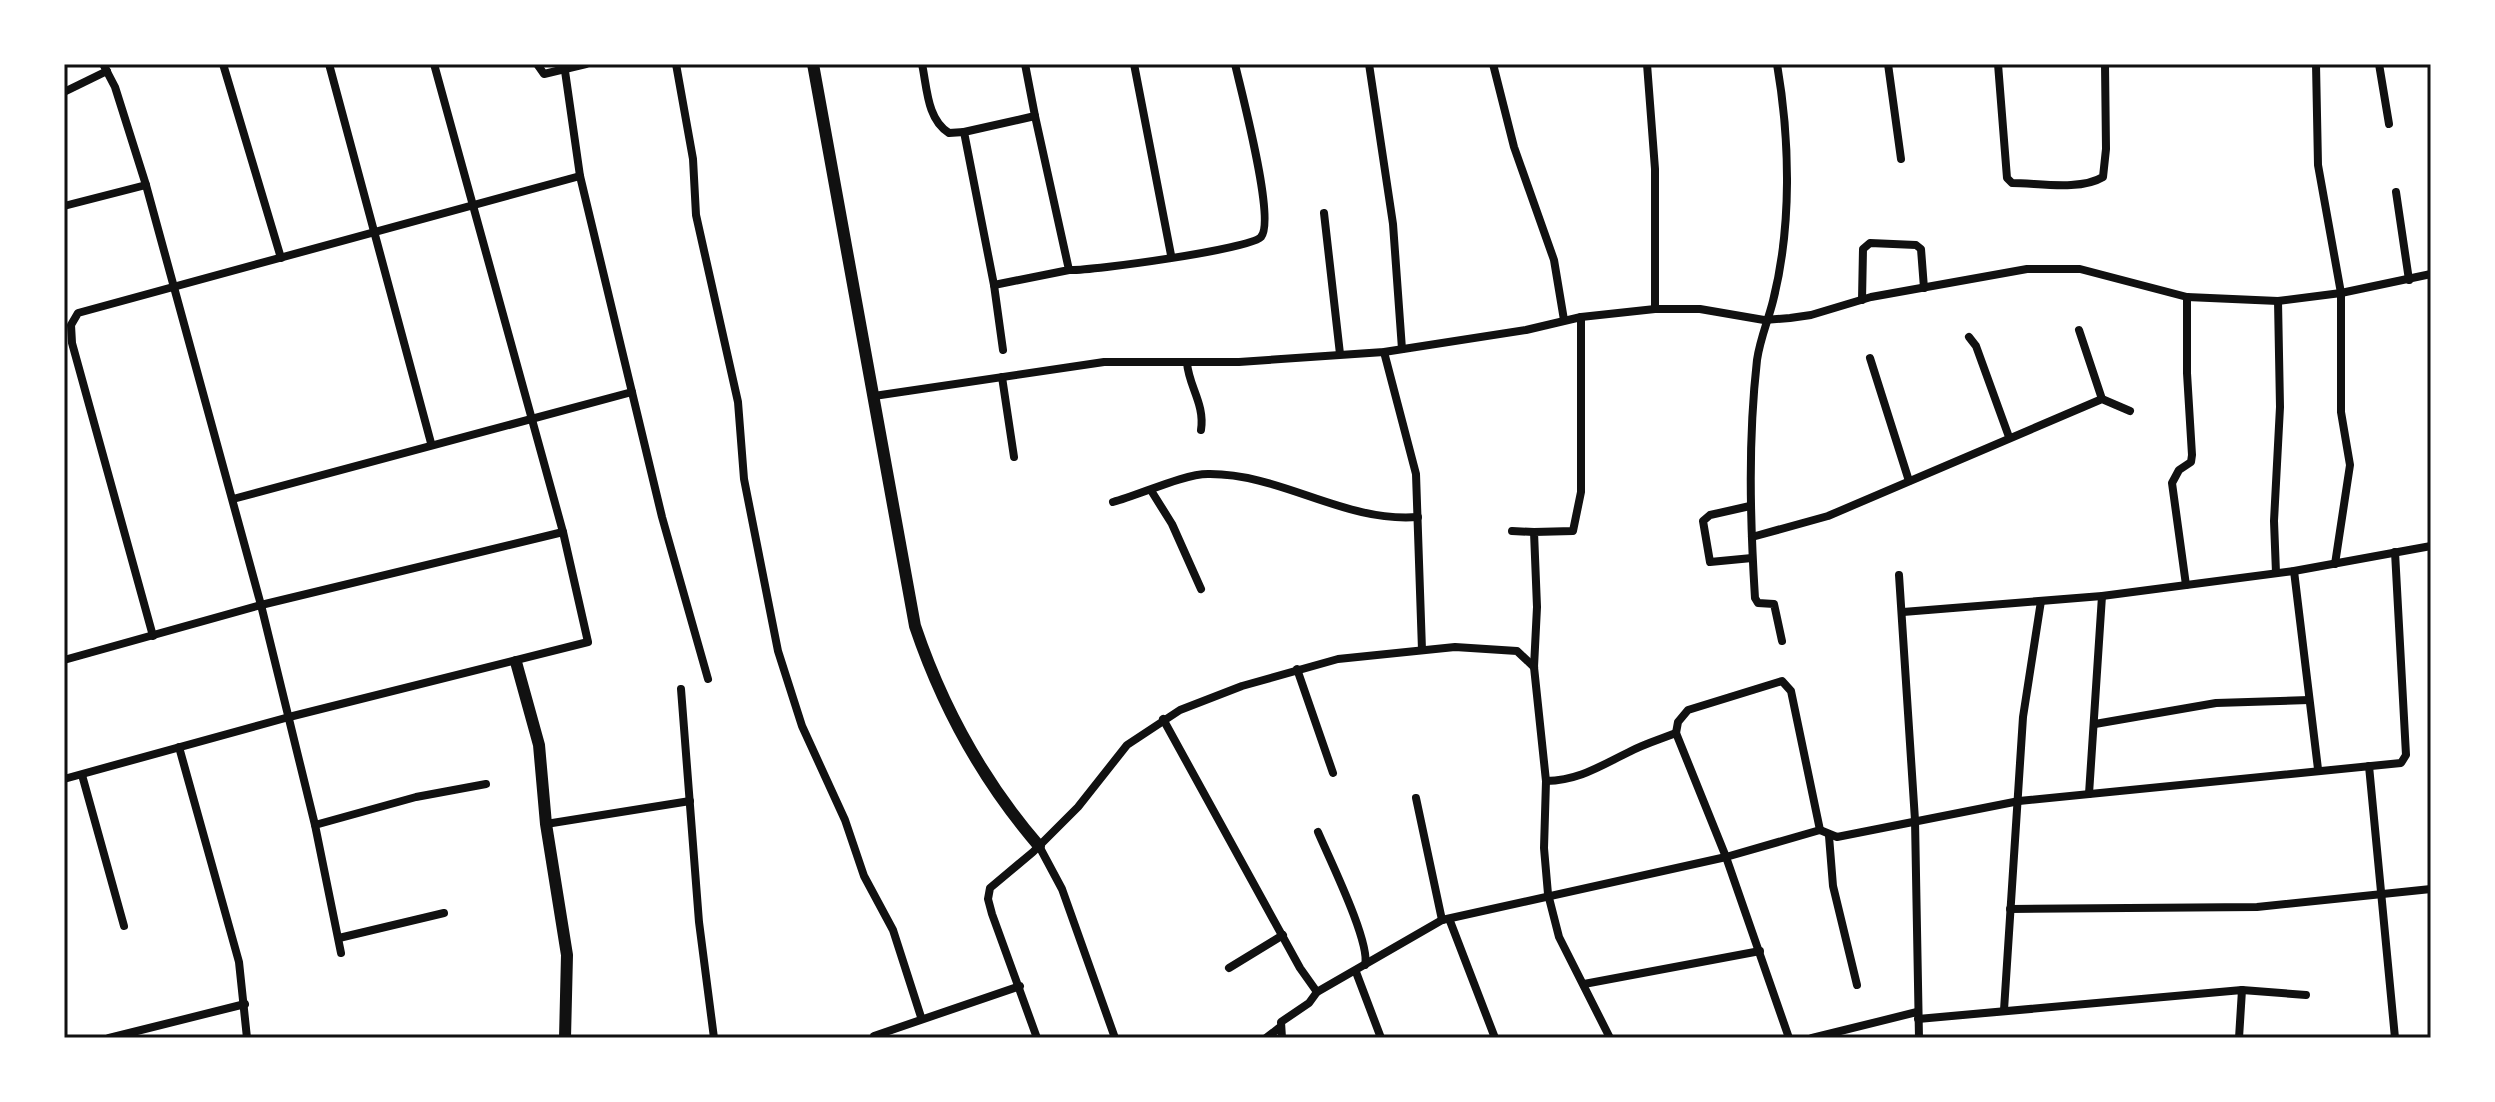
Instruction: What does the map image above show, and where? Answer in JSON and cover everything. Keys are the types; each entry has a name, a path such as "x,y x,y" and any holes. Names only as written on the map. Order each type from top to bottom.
{"street":[{"path":"223,64 281,258"},
{"path":"329,64 431,443"},
{"path":"64,779 289,717 588,642 563,532 529,418 434,64"},
{"path":"537,64 544,74 586,64"},
{"path":"676,64 693,159 696,215 738,402 744,479 778,651 802,726 845,820 864,876 893,930 921,1017"},
{"path":"813,64 915,626 926,658 970,750 1047,857 1062,889 1115,1038"},
{"path":"922,64 932,112 949,133 1035,116"},
{"path":"1025,64 1069,270"},
{"path":"1134,64 1171,255"},
{"path":"994,285 1069,270 1108,267 1252,243 1261,237 1266,225 1261,183 1235,64"},
{"path":"1369,64 1393,224 1402,349"},
{"path":"1493,64 1514,147 1554,260 1564,320"},
{"path":"1647,64 1655,169 1655,309"},
{"path":"1777,64 1786,140 1785,208 1773,304 1764,320 1752,417 1750,506 1756,602 1774,604 1782,641"},
{"path":"1888,64 1901,159"},
{"path":"1998,64 2007,178 2012,183 2067,184 2096,182 2103,177 2106,149 2105,64"},
{"path":"2316,64 2318,165 2341,293 2340,398 2350,465 2335,564"},
{"path":"2379,64 2389,124"},
{"path":"64,92 105,68 146,185 261,605 315,825 341,953"},
{"path":"565,71 580,176 632,392 708,679"},
{"path":"964,132 994,285 1003,350"},
{"path":"64,316 580,176"},
{"path":"64,206 146,185"},
{"path":"2396,192 2409,280"},
{"path":"1324,213 1340,354"},
{"path":"1862,300 1861,258 1863,249 1870,243 1916,245 1921,249 1924,288"},
{"path":"874,396 1104,362 1187,363 1384,352 1526,330 1581,317 1655,309 1700,309 1764,320 1811,315 1862,300 2007,272 2057,268 2098,273 2187,297 2278,301 2341,293 2431,274"},
{"path":"2186,585 2172,483 2179,470 2191,462 2192,455 2187,373 2187,297"},
{"path":"2276,573 2274,521 2280,407 2278,301"},
{"path":"78,313 71,325 72,343 153,636"},
{"path":"1512,531 1573,531 1576,524 1581,475 1581,317"},
{"path":"2079,330 2102,399"},
{"path":"1969,337 1976,346 2009,437"},
{"path":"1384,352 1412,450 1418,517 1422,650"},
{"path":"1870,358 1909,481"},
{"path":"1187,363 1189,377 1201,406 1201,430"},
{"path":"1002,377 1014,457"},
{"path":"233,499 431,443 632,392"},
{"path":"1752,537 1805,524 2102,399 2130,411"},
{"path":"1113,502 1152,492 1191,475 1225,475 1249,478 1373,517 1418,517"},
{"path":"1152,492 1172,524 1201,589"},
{"path":"1750,506 1710,515 1703,521 1710,562 1752,558"},
{"path":"64,660 261,605 563,532"},
{"path":"1534,532 1537,607 1534,667 1546,781 1544,848 1548,894 1559,937 1610,1038"},
{"path":"1903,612 2102,596 2294,571 2431,546"},
{"path":"1789,1038 1726,857 1676,733 1678,722 1688,710 1782,681 1791,691 1820,830 1829,836 2019,801 2401,763 2406,755 2395,552"},
{"path":"2294,571 2318,769"},
{"path":"1899,575 1915,820 1919,1038"},
{"path":"2089,794 2102,596"},
{"path":"2004,1010 2023,717 2041,601"},
{"path":"1037,1038 988,899 990,888 1039,846 1091,793 1127,745 1163,719 1219,694 1338,659 1422,650 1508,649 1525,655 1534,667"},
{"path":"516,662 539,745 546,824 567,955 565,1038"},
{"path":"1297,669 1333,773"},
{"path":"681,689 699,922 714,1038"},
{"path":"2095,724 2216,703 2309,700"},
{"path":"1163,719 1317,992"},
{"path":"1546,781 1570,780 1586,775 1629,752 1676,733"},
{"path":"179,747 239,962 247,1038"},
{"path":"2369,766 2378,833 2378,892 2395,1038"},
{"path":"82,775 124,926"},
{"path":"315,825 416,797 486,784"},
{"path":"1416,798 1446,921 1495,1038"},
{"path":"546,824 690,801"},
{"path":"1266,1038 1280,1033 1281,1022 1309,1003 1317,992 1446,921 1548,894 1726,857 1820,830"},
{"path":"1318,832 1365,947 1365,966"},
{"path":"1829,836 1833,886 1857,985"},
{"path":"2010,909 2257,907 2311,903 2378,892 2431,889"},
{"path":"339,938 444,913"},
{"path":"1229,968 1283,935"},
{"path":"1584,984 1760,951"},
{"path":"1356,972 1381,1038"},
{"path":"874,1036 921,1017 1020,986"},
{"path":"1812,1038 1918,1016 2306,995"},
{"path":"2239,1038 2242,997"},
{"path":"109,1038 245,1004"}]}
